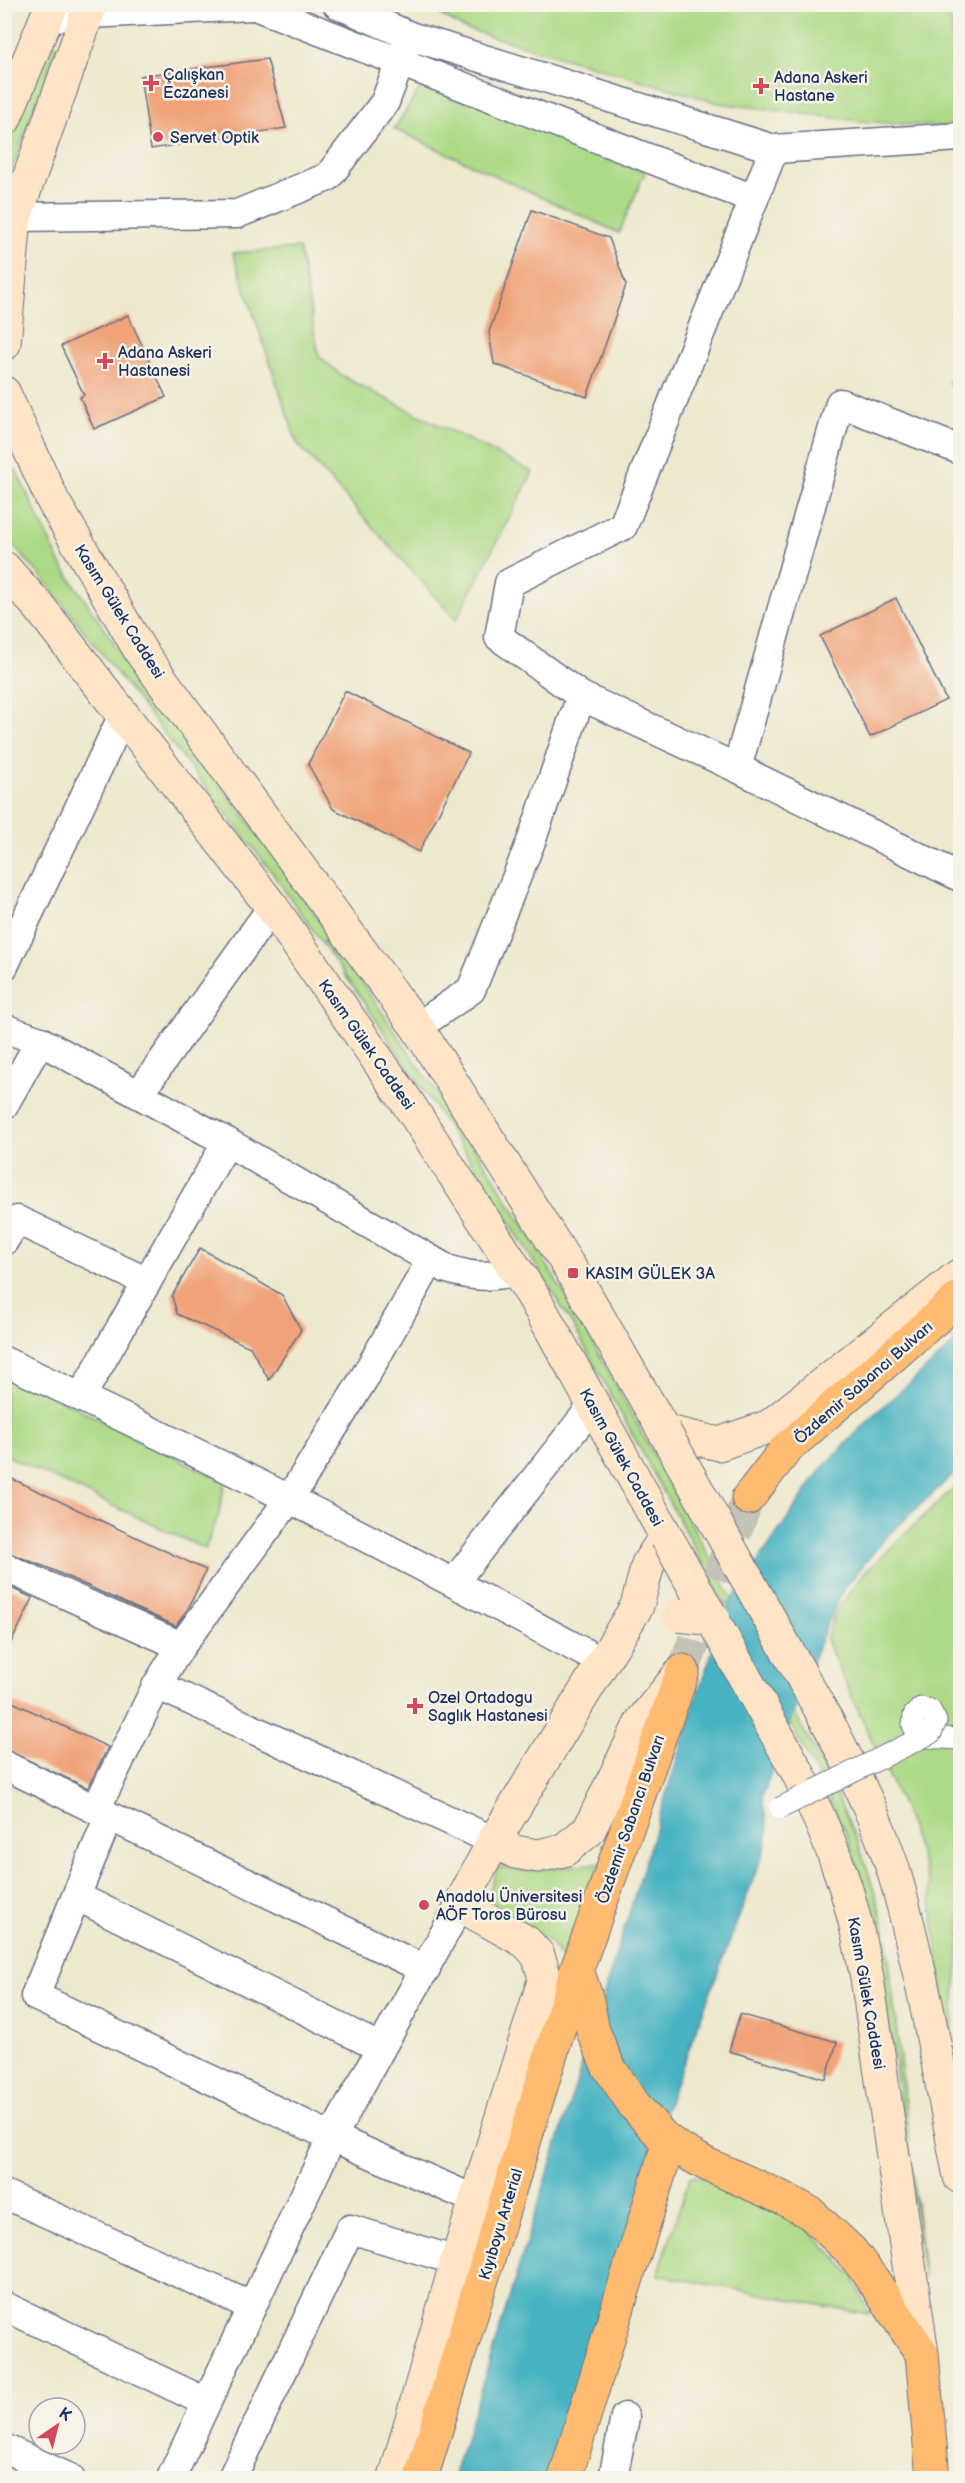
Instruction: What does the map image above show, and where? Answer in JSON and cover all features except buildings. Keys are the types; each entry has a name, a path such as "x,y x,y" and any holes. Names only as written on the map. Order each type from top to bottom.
{"main road":[{"path":"4,344 15,217 89,9"},
{"path":"4,120 50,11"},
{"name":"Kasım Gülek Caddesi","path":"4,393 53,501 141,652 417,1027 573,1273 832,1730 876,1825 898,1885 930,2025 960,2177"},
{"name":"Kasım Gülek Caddesi","path":"4,568 40,608 272,907 409,1105 518,1272 594,1404 797,1771 842,1875 856,1923 867,1978 922,2354 933,2478"},
{"path":"4,589 40,608"},
{"path":"664,1431 719,1444 770,1426 960,1275"},
{"name":"Özdemir Sabancı Bulvarı","path":"748,1498 787,1448 960,1297"},
{"path":"395,2478 457,2261 545,1978 538,1955 526,1942 460,1905 494,1841 637,1606 648,1564 666,1536"},
{"path":"637,1606 678,1615 714,1619"},
{"name":"Özdemir Sabancı Bulvarı","path":"494,1841 515,1852 538,1856 564,1850 589,1830 642,1721 683,1671 577,1969"},
{"path":"577,1969 587,2000 593,2031 608,2066 619,2084 665,2139 706,2164 785,2199 810,2213 851,2251 922,2354"},
{"name":"Kıyıboyu Arterial","path":"421,2478 577,1969"},
{"path":"565,2478 665,2139"}],"street":[{"path":"337,4 410,36 774,149 960,137"},
{"path":"50,11 265,5 398,63 754,199"},
{"path":"15,217 237,214 328,177 385,102 410,36"},
{"path":"774,149 623,526 509,583 499,637 582,696 737,768 960,877"},
{"path":"737,768 840,404 960,450"},
{"path":"417,1027 471,990 532,839 582,696"},
{"path":"4,966 123,715"},
{"path":"139,1094 272,907"},
{"path":"4,1028 40,1041 139,1094 431,1260 471,1276 488,1277 518,1272"},
{"path":"4,1105 40,1041"},
{"path":"81,1397 227,1142"},
{"path":"4,1241 17,1220 147,1282"},
{"path":"431,1260 363,1380 290,1498 181,1646 157,1685 103,1812 78,1897 35,1996 332,2137 476,2200"},
{"path":"4,1361 290,1498 454,1582 604,1663"},
{"path":"454,1582 594,1404"},
{"path":"4,1567 181,1646"},
{"path":"157,1685 494,1841"},
{"path":"780,1808 924,1737 960,1739"},
{"path":"4,1765 426,1970"},
{"path":"78,1897 381,2048"},
{"path":"171,2478 332,2137 460,1905"},
{"path":"4,2193 251,2306"},
{"path":"232,2478 350,2229 457,2261"},
{"path":"4,2306 206,2402"},
{"path":"613,2478 624,2417"},
{"path":"4,2448 70,2478"}],"green space":[{"path":"502,4 948,5 960,75 960,121 948,127 858,121 719,103 463,28 441,15"},
{"path":"49,42 57,46 5,188 5,146"},
{"path":"426,79 645,172 619,233 394,129"},
{"path":"299,248 319,356 341,375 357,384 533,472 456,620 297,443 233,253"},
{"path":"960,375 960,397 957,396 949,382"},
{"path":"16,470 60,563 139,680 277,858 492,1174 583,1325 821,1762 860,1849 875,1893 887,1942 924,2277 876,1927 847,1835 809,1759 575,1329 483,1179 362,999 268,867 42,577 5,537 5,476"},
{"path":"960,1323 960,1347 948,1336"},
{"path":"5,1372 225,1482 219,1514 205,1549 5,1455"},
{"path":"960,1482 960,1940 950,2052 929,1883 905,1812 826,1640 834,1614 865,1572"},
{"path":"599,1863 566,1964 551,1943 538,1934 482,1911 498,1867 525,1871"},
{"path":"690,2176 709,2177 791,2210 853,2276 869,2314 658,2275"}],"water":[{"path":"954,1344 960,1349 960,1468 884,1539 845,1588 827,1623 762,1797 768,1831 766,1845 668,2104 551,2478 453,2478 698,1692 730,1602 822,1468 876,1413"}],"tunnel":[{"path":"683,1671 748,1498"}],"place":[{"name":"Çalışkan Eczanesi","path":"151,83"},
{"name":"Adana Askeri Hastane","path":"761,86"},
{"name":"Servet Optik","path":"158,137"},
{"name":"Adana Askeri Hastanesi","path":"105,361"},
{"name":"KASIM GÜLEK 3A","path":"573,1273"},
{"name":"Ozel Ortadogu Saglık Hastanesi","path":"415,1706"},
{"name":"Anadolu Üniversitesi AÖF Toros Bürosu","path":"424,1905"}]}
